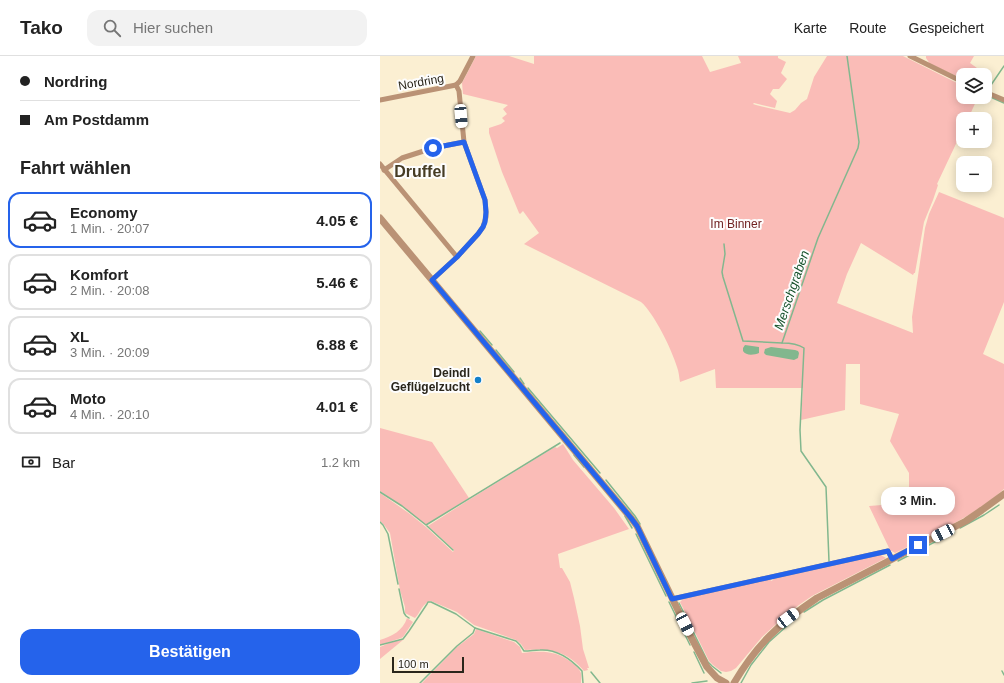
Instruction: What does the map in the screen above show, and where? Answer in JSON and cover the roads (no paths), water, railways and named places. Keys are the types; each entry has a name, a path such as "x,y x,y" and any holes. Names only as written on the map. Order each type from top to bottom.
{"street":[{"path":"456,85 460,81 473,56"},
{"path":"910,56 922,59 956,78"},
{"name":"Nordring","path":"380,100 456,85 459,91 464,142 485,200 485,222 483,227 457,257 432,280"},
{"path":"992,95 1004,100"},
{"path":"384,170 402,158 433,148 464,142"},
{"path":"380,164 457,257"},
{"path":"380,218 627,512 637,526 707,668 717,678 726,683"},
{"path":"734,683 752,655 788,618 818,598 966,521 1004,494"},
{"path":"672,599 888,551 892,559"}],"waterway":[{"name":"Merschgraben","path":"829,561 826,487 801,451 800,430 804,348 794,344 782,343 818,238 858,148 859,142 847,56"},
{"path":"992,84 1004,66"},
{"path":"992,98 1004,103"},
{"path":"724,244 725,254 722,272 743,341 782,343"},
{"path":"480,331 492,345"},
{"path":"496,350 514,372"},
{"path":"520,378 524,384"},
{"path":"528,388 600,473"},
{"path":"380,492 402,506 426,525 560,443"},
{"path":"574,455 584,467"},
{"path":"606,480 640,524"},
{"path":"960,528 999,505"},
{"path":"625,516 632,528"},
{"path":"380,522 388,534 398,584"},
{"path":"427,526 453,550"},
{"path":"898,561 954,532"},
{"path":"636,534 666,596"},
{"path":"804,612 823,600 890,565"},
{"path":"399,589 404,613 409,618"},
{"path":"380,645 403,639 428,602 431,602 456,614 475,628 516,641 524,651 546,650 558,653 582,671 583,683"},
{"path":"669,602 690,645"},
{"path":"679,603 708,662 721,673"},
{"path":"741,683 751,665 769,642 798,616"},
{"path":"420,683 457,646 473,633 475,628"},
{"path":"694,652 704,673"},
{"path":"1002,671 1004,675"},
{"path":"591,672 600,683"},
{"path":"692,683 707,681"}],"place":[{"name":"Deindl Geflügelzucht","path":"478,380"}],"district":[{"name":"Druffel","path":"420,171"}],"park label":[{"name":"Im Binner","path":"736,224"}]}
